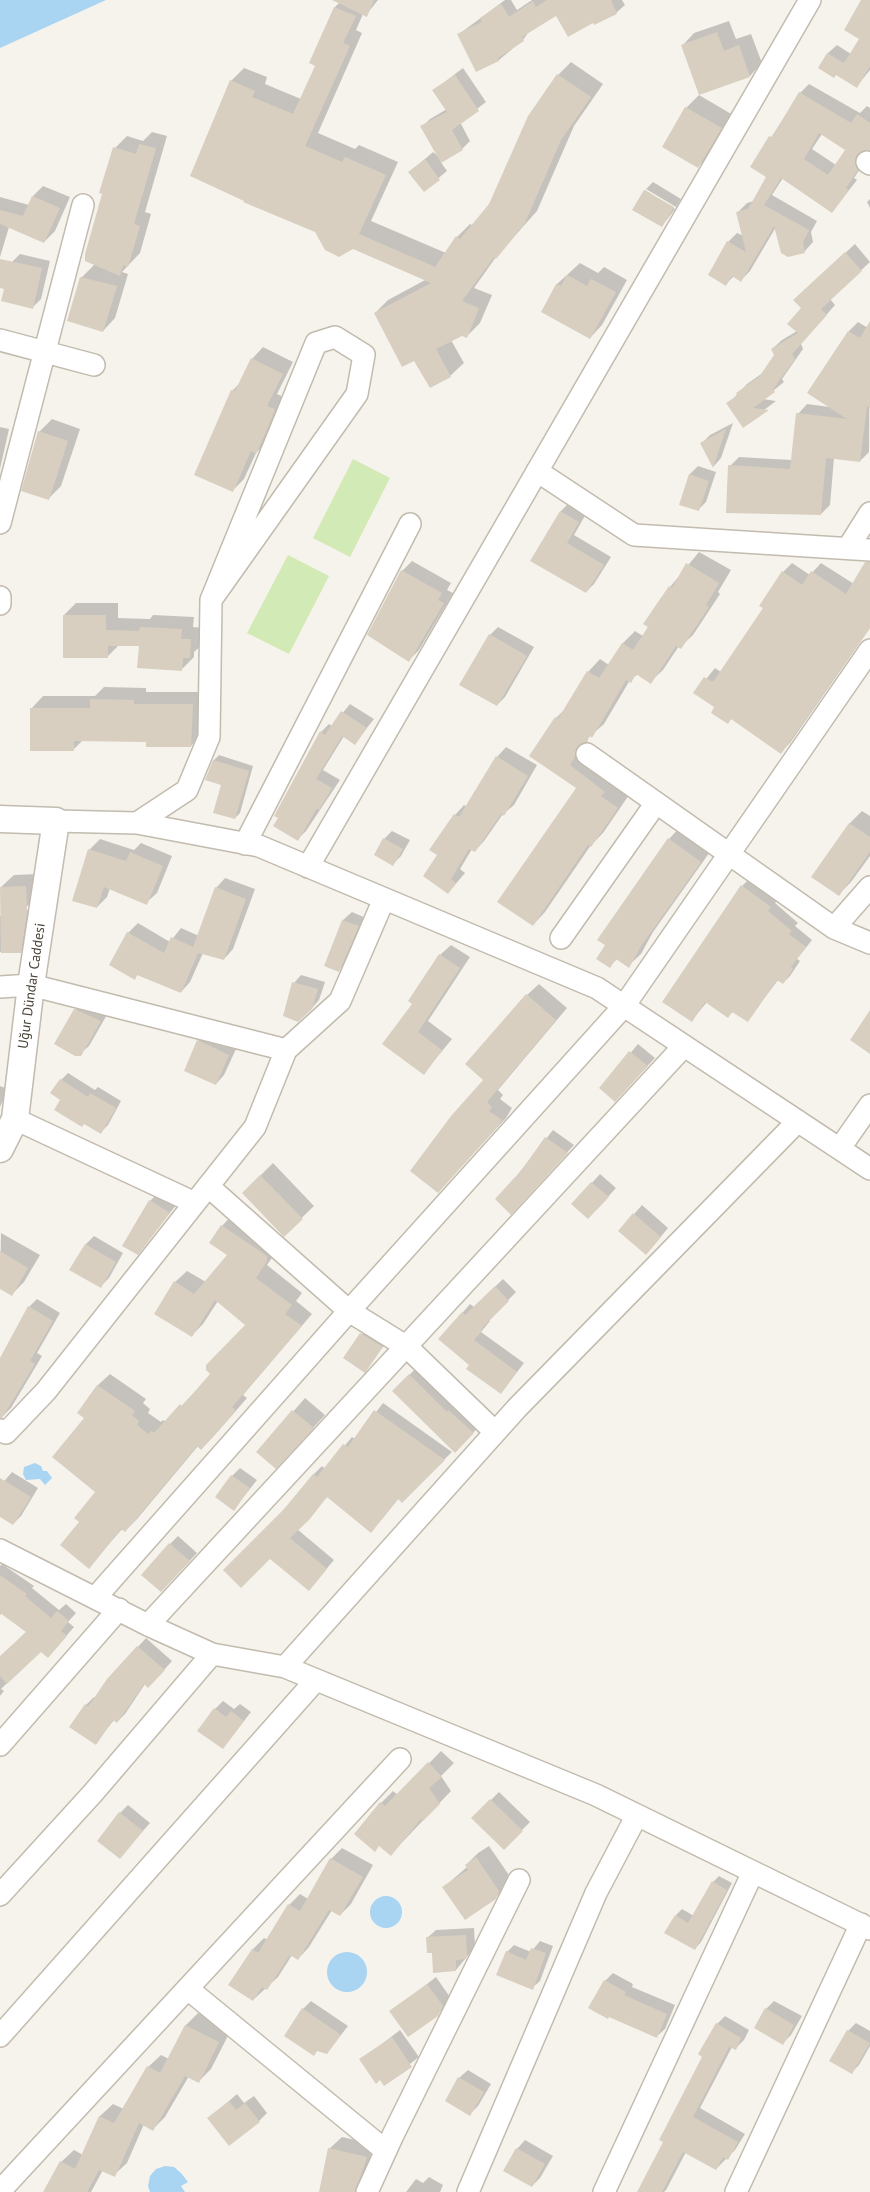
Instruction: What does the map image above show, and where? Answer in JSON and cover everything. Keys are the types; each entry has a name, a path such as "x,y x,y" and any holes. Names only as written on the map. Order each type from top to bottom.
{"street":[{"path":"308,867 810,0"},
{"path":"0,523 83,205"},
{"path":"137,822 188,790 209,737 211,600 316,343 335,337 364,355 357,394 211,600"},
{"path":"0,340 44,350 94,365"},
{"path":"537,471 634,535 870,550"},
{"path":"848,548 870,513"},
{"path":"245,844 410,524"},
{"path":"0,597 0,604"},
{"path":"95,1598 348,1310 624,1006 870,650"},
{"path":"587,754 834,928 870,943"},
{"path":"561,938 656,802"},
{"path":"0,819 137,822 259,846 596,988 870,1168"},
{"name":"Uğur Dündar Caddesi","path":"0,1149 15,1119 31,985 56,821"},
{"path":"834,928 870,886"},
{"path":"0,1430 6,1432 46,1391 255,1127 286,1050 340,1000 384,898"},
{"path":"0,988 31,985 286,1050"},
{"path":"148,1625 684,1046"},
{"path":"840,1148 870,1105"},
{"path":"15,1119 195,1203"},
{"path":"285,1667 495,1432 798,1121"},
{"path":"208,1186 348,1310 407,1347 495,1432"},
{"path":"0,1550 148,1625 212,1654 285,1667 596,1795 866,1927 736,2192"},
{"path":"0,1745 119,1610"},
{"path":"0,1895 93,1793 212,1654"},
{"path":"0,2036 316,1680"},
{"path":"0,2191 400,1759"},
{"path":"468,2192 596,1893 637,1815"},
{"path":"604,2192 753,1872"},
{"path":"367,2192 519,1880"},
{"path":"188,1989 386,2151"}],"green space":[{"path":"353,459 390,478 350,557 313,538"},
{"path":"288,555 329,576 289,654 247,633"}],"water":[{"path":"0,0 106,0 0,48"},
{"path":"35,1463 41,1466 43,1471 47,1471 52,1478 45,1485 40,1479 26,1480 23,1474 24,1467"},
{"path":"386,1896 392,1897 397,1901 401,1906 401,1918 397,1923 392,1927 386,1928 380,1927 375,1923 371,1918 370,1912 371,1906 375,1901 380,1897"},
{"path":"351,1952 358,1955 364,1961 367,1972 366,1980 358,1989 351,1992 343,1992 336,1989 328,1980 327,1968 330,1961 339,1953"},
{"path":"165,2166 174,2167 188,2182 181,2186 185,2192 150,2192 148,2186 150,2176 156,2169"}],"building":[{"path":"332,0 374,0 367,17"},
{"path":"547,0 611,0 617,14 594,25 593,23 568,37 556,16 522,37 524,41 498,58 499,61 476,72 457,34 482,22 480,18 501,4 509,17 533,1 536,7"},
{"path":"861,0 870,0 870,66 857,88 836,75 834,78 818,68 827,53 844,63 859,39 844,30"},
{"path":"334,7 356,16 343,43 350,46 305,146 342,162 345,157 386,175 359,234 435,267 456,236 460,239 489,204 528,116 557,74 591,97 561,140 524,225 496,259 494,257 462,301 479,308 467,338 462,336 436,349 451,377 430,388 414,361 402,367 374,313 431,283 353,249 339,257 325,250 315,232 243,202 190,176 230,80 255,91 252,97 293,114 315,66 309,63"},
{"path":"717,32 724,51 739,45 750,77 699,95 681,45"},
{"path":"455,75 479,111 452,130 463,150 441,163 420,126 447,112 432,90"},
{"path":"799,92 851,123 857,114 870,123 870,150 862,151 856,156 855,162 858,170 846,188 849,190 832,213 781,178 764,205 809,230 803,242 805,253 788,257 781,253 774,226 741,282 732,276 726,286 708,275 727,241 746,252 736,212 748,209 766,177 750,167 769,136 772,137","holes":["819,133 845,150 828,175 804,159"]},
{"path":"685,107 722,128 698,168 662,147"},
{"path":"139,144 156,148 134,224 140,226 128,267 123,265 120,276 85,261 85,254 102,194 99,193 113,147 136,154"},
{"path":"425,159 440,180 424,192 408,172"},
{"path":"644,190 674,207 662,227 632,210"},
{"path":"32,196 60,208 44,243 0,224 0,210 23,216"},
{"path":"845,252 862,271 821,309 827,315 792,354 795,359 773,389 775,392 753,408 769,410 743,428 726,403 738,395 736,393 759,377 774,355 771,349 798,333 787,324 801,308 793,300"},
{"path":"0,259 42,268 33,309 1,301 4,289 0,288"},
{"path":"567,275 587,286 591,279 616,292 590,339 541,312 556,284 561,286"},
{"path":"80,277 117,286 103,332 67,321"},
{"path":"870,321 870,408 867,406 860,462 826,458 821,515 726,513 728,465 790,469 796,413 847,419 807,393 848,331 860,338"},
{"path":"251,358 283,374 267,406 275,409 269,425 256,454 251,451 233,492 194,475 231,390 235,391"},
{"path":"726,429 713,468 700,443"},
{"path":"38,431 68,441 49,500 21,491"},
{"path":"689,474 709,481 699,511 679,505"},
{"path":"560,511 579,522 567,543 604,565 586,593 530,561"},
{"path":"865,562 870,562 870,628 781,754 731,719 728,724 711,713 714,707 693,693 704,677 713,682 763,608 759,606 782,571 802,585 811,571 846,594"},
{"path":"686,563 719,583 706,605 709,607 681,649 676,646 651,684 636,674 631,683 626,680 592,738 590,736 586,742 577,747 575,757 570,765 605,792 601,796 618,808 591,847 588,845 533,926 497,902 576,788 529,756 555,717 558,719 587,671 599,678 622,643 633,650 648,627 643,624 669,586 672,588"},
{"path":"401,570 442,593 438,600 444,603 409,662 367,635"},
{"path":"63,615 106,615 106,630 139,631 140,627 182,629 181,639 191,639 190,658 183,658 182,671 137,668 139,646 108,646 108,658 63,658"},
{"path":"489,634 527,656 497,706 459,685"},
{"path":"90,699 134,700 134,704 193,704 191,747 146,747 146,742 74,741 74,751 30,751 30,708 90,708"},
{"path":"341,711 367,728 355,745 342,736 316,779 332,788 319,810 317,808 298,841 273,826 278,818 274,816 320,731 325,735"},
{"path":"496,756 528,776 504,816 501,814 475,852 469,849 451,879 456,883 448,894 423,876 437,855 429,850 454,814 459,817"},
{"path":"213,760 249,771 235,819 213,813 221,785 205,780"},
{"path":"849,823 870,837 870,852 839,896 811,877"},
{"path":"383,838 403,849 393,866 374,855"},
{"path":"668,838 701,862 641,946 629,968 616,959 610,968 596,959 605,945 597,940"},
{"path":"88,849 126,861 130,852 163,866 147,905 104,887 97,908 72,901"},
{"path":"741,885 771,907 768,911 792,931 789,934 806,947 791,967 793,969 783,984 777,980 748,1022 732,1012 728,1018 705,1002 692,1022 662,1002"},
{"path":"26,886 27,913 21,953 1,953 0,887"},
{"path":"215,887 246,899 224,960 198,953 181,993 137,975 135,980 109,965 127,932 164,953 171,937 193,947"},
{"path":"342,920 359,926 339,972 324,966"},
{"path":"439,954 460,968 418,1032 442,1050 424,1075 382,1044 412,1004 408,1001"},
{"path":"292,982 318,989 312,1009 298,1022 283,1016"},
{"path":"526,994 556,1020 487,1102 492,1107 489,1111 502,1120 438,1193 410,1171 451,1116 483,1080 465,1064"},
{"path":"74,1009 101,1021 81,1056 75,1056 54,1044"},
{"path":"870,1010 870,1054 850,1040"},
{"path":"197,1040 229,1055 216,1085 184,1071"},
{"path":"629,1051 648,1066 615,1102 599,1088"},
{"path":"60,1079 88,1097 90,1093 116,1108 101,1134 84,1124 82,1127 54,1110 60,1100 50,1093"},
{"path":"545,1137 568,1153 511,1215 495,1199 516,1178"},
{"path":"260,1175 303,1219 284,1237 242,1193"},
{"path":"591,1182 609,1197 588,1219 571,1204"},
{"path":"149,1200 170,1213 138,1255 122,1246"},
{"path":"633,1213 661,1237 646,1255 618,1231"},
{"path":"221,1225 267,1256 267,1261 256,1278 292,1305 285,1314 302,1326 232,1407 236,1411 201,1450 197,1446 125,1532 121,1529 89,1569 60,1545 79,1522 74,1518 95,1492 52,1457 84,1418 77,1413 97,1385 135,1411 132,1415 139,1421 137,1425 148,1434 151,1431 154,1433 180,1404 182,1406 210,1374 206,1370 206,1365 245,1325 215,1300 192,1337 154,1314 174,1281 194,1294 227,1255 209,1243"},
{"path":"85,1244 116,1262 101,1288 69,1270"},
{"path":"0,1251 28,1268 12,1296 0,1289"},
{"path":"495,1286 509,1301 482,1328 483,1330 474,1340 517,1372 501,1394 466,1369 469,1365 438,1339 462,1312 465,1315"},
{"path":"28,1306 53,1321 30,1361 35,1364 2,1418 0,1418 0,1358"},
{"path":"360,1333 383,1347 365,1373 343,1358"},
{"path":"409,1374 447,1412 448,1410 474,1433 455,1453 392,1391"},
{"path":"292,1410 314,1428 276,1469 256,1452"},
{"path":"374,1410 445,1460 402,1503 398,1499 371,1533 327,1497 309,1520 290,1538 327,1569 309,1591 270,1559 241,1588 223,1570 284,1509 313,1474 317,1477 343,1444 348,1447"},
{"path":"231,1475 250,1488 234,1511 215,1497"},
{"path":"0,1478 31,1497 13,1525 0,1517"},
{"path":"169,1543 190,1561 161,1592 141,1575"},
{"path":"0,1575 27,1594 25,1596 51,1618 57,1611 69,1621 61,1631 67,1636 48,1658 41,1652 7,1684 0,1676 0,1656 26,1632 0,1613"},
{"path":"137,1646 165,1670 148,1688 144,1684 117,1723 113,1720 96,1745 69,1727 85,1704 88,1707 107,1679"},
{"path":"214,1708 226,1717 231,1711 244,1721 223,1749 197,1731"},
{"path":"428,1762 442,1777 429,1788 440,1804 423,1821 421,1819 391,1856 379,1846 375,1852 354,1834 380,1802 385,1806"},
{"path":"490,1799 523,1831 504,1850 471,1818"},
{"path":"119,1812 143,1831 120,1859 97,1841"},
{"path":"476,1857 499,1891 496,1899 465,1920 442,1887 468,1870 465,1865"},
{"path":"330,1858 363,1877 340,1916 329,1910 298,1960 290,1955 267,1990 262,1987 253,2001 228,1985 252,1949 258,1953 288,1904 300,1911"},
{"path":"712,1881 727,1890 695,1950 664,1933 675,1915 688,1923"},
{"path":"466,1935 467,1956 466,1959 456,1960 456,1971 433,1973 432,1953 427,1953 426,1937"},
{"path":"531,1948 546,1953 533,1990 496,1975 506,1951 526,1960"},
{"path":"604,1980 626,1992 624,1995 667,2014 657,2038 609,2017 608,2019 588,2008"},
{"path":"427,1984 443,2006 438,2016 408,2037 389,2011"},
{"path":"302,2008 341,2035 327,2054 317,2051 314,2056 284,2036"},
{"path":"765,2008 794,2025 783,2045 754,2028"},
{"path":"716,2023 741,2038 736,2050 729,2047 693,2117 738,2142 728,2160 723,2157 716,2170 683,2152 662,2192 637,2192 663,2142 659,2140 702,2057 698,2054"},
{"path":"185,2025 219,2042 199,2083 185,2076 153,2131 139,2123 115,2177 99,2170 87,2192 43,2192 60,2161 75,2169 99,2116 114,2123 147,2066 160,2073"},
{"path":"847,2030 870,2043 852,2074 829,2061"},
{"path":"392,2037 412,2067 384,2086 380,2080 376,2084 359,2059"},
{"path":"458,2077 484,2092 470,2116 445,2101"},
{"path":"229,2101 236,2110 245,2103 260,2122 229,2146 207,2118"},
{"path":"328,2148 367,2157 355,2192 319,2192"},
{"path":"516,2148 545,2164 532,2187 503,2171"}]}
